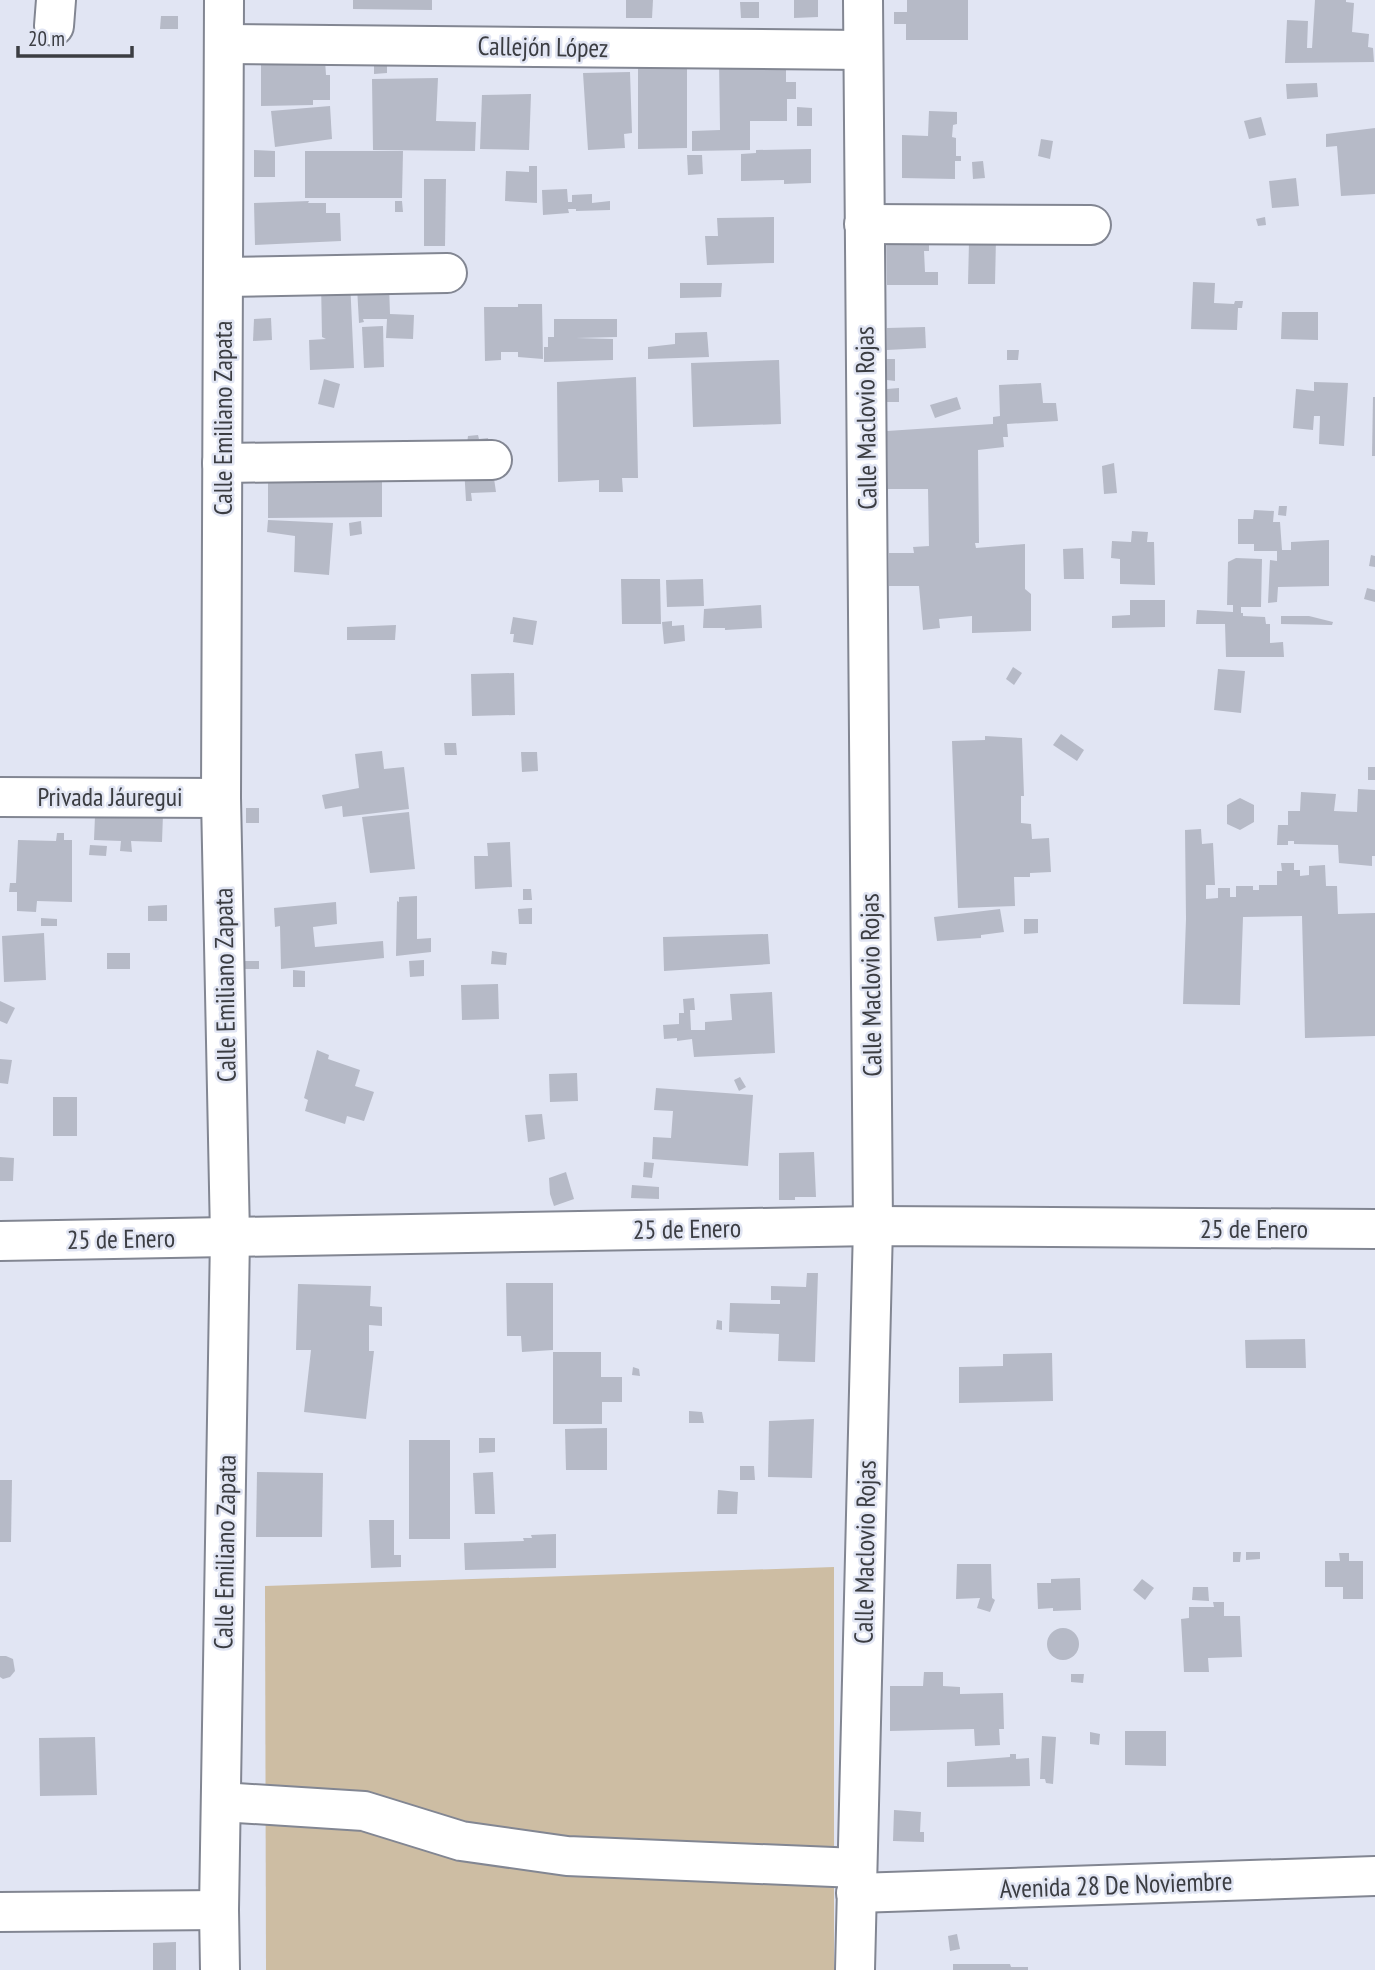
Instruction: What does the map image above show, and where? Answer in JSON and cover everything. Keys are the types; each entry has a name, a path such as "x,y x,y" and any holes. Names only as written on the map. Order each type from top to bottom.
{"street":[{"name":"Calle Emiliano Zapata","path":"220,1970 220,1802 230,1236 221,798 224,0"},
{"name":"Calle Maclovio Rojas","path":"855,1970 873,1226 863,0"},
{"name":"Callejón López","path":"224,44 862,50"},
{"path":"864,224 1091,225"},
{"path":"223,277 447,273"},
{"path":"222,463 492,460"},
{"name":"Privada Jáuregui","path":"0,797 221,798"},
{"name":"25 de Enero","path":"0,1241 873,1226 1375,1229"},
{"name":"Avenida 28 De Noviembre","path":"220,1802 364,1811 461,1840 567,1856 857,1880 1375,1876"},
{"path":"0,1912 219,1910"}],"shaded area":[{"path":"834,1567 834,1970 266,1970 265,1586"}],"building":[{"path":"353,0 432,0 432,10 353,9"},
{"path":"626,0 653,0 652,18 626,18"},
{"path":"794,0 818,0 818,17 794,18"},
{"path":"907,0 968,0 968,40 906,40 906,24 894,24 894,12 907,12"},
{"path":"1315,0 1346,0 1354,3 1352,32 1369,34 1368,47 1373,48 1374,62 1285,63 1287,20 1308,21 1307,48 1312,48"},
{"path":"740,2 759,2 759,18 741,18"},
{"path":"161,16 178,16 178,29 160,29"},
{"path":"261,59 325,60 326,75 330,75 330,100 313,100 313,105 261,106"},
{"path":"719,61 786,66 786,82 796,82 796,99 787,99 787,121 750,121 750,150 692,151 692,131 720,130"},
{"path":"374,64 387,64 387,73 374,74"},
{"path":"638,67 687,67 687,148 638,149"},
{"path":"630,72 632,133 624,134 625,148 588,150 583,73"},
{"path":"438,78 436,121 476,122 475,151 373,150 372,79"},
{"path":"1317,83 1318,97 1287,99 1286,84"},
{"path":"531,94 529,150 480,149 482,95"},
{"path":"330,106 332,139 275,147 271,111"},
{"path":"797,107 812,108 812,126 797,126"},
{"path":"929,111 957,112 957,124 953,125 952,137 956,138 956,156 961,156 961,161 955,161 955,179 902,178 902,135 928,136"},
{"path":"1261,117 1266,135 1249,139 1244,121"},
{"path":"1375,128 1375,194 1341,196 1337,146 1326,147 1326,134"},
{"path":"1041,139 1053,141 1050,159 1038,156"},
{"path":"811,149 811,183 784,184 784,180 741,181 741,154 756,153 756,150"},
{"path":"254,150 275,151 275,177 254,177"},
{"path":"305,151 403,151 402,198 305,198"},
{"path":"687,155 702,155 703,174 688,175"},
{"path":"983,161 985,178 973,179 972,162"},
{"path":"529,166 537,166 537,203 505,201 506,171 529,172"},
{"path":"1296,178 1299,206 1272,208 1269,181"},
{"path":"424,179 446,179 445,246 424,246"},
{"path":"567,189 568,202 572,202 572,195 592,194 592,203 610,201 610,210 568,209 569,213 543,215 542,190"},
{"path":"309,201 308,203 326,203 326,213 340,213 341,241 255,245 254,203"},
{"path":"395,201 402,201 403,212 395,212"},
{"path":"774,217 774,263 707,265 705,236 718,236 717,218"},
{"path":"1265,217 1266,225 1258,226 1256,219"},
{"path":"886,234 929,234 929,251 924,251 925,272 938,272 938,285 887,285"},
{"path":"996,238 995,284 968,284 969,242"},
{"path":"350,280 354,368 310,370 309,340 326,339 322,337 321,281"},
{"path":"1193,282 1215,283 1214,303 1234,304 1235,301 1243,301 1242,308 1238,308 1237,330 1191,329"},
{"path":"680,283 722,283 721,297 680,298"},
{"path":"389,285 390,314 414,315 413,339 386,338 387,319 363,319 364,322 359,323 357,287"},
{"path":"518,304 542,304 543,359 518,357 518,352 501,352 501,360 485,361 484,307 518,307"},
{"path":"1282,312 1318,312 1318,340 1281,339"},
{"path":"271,318 272,340 253,341 254,319"},
{"path":"554,319 617,319 617,337 576,338 613,339 613,360 544,362 544,347 548,347 548,337 554,337"},
{"path":"383,326 384,367 364,368 362,327"},
{"path":"925,327 926,348 887,350 887,328"},
{"path":"707,332 709,357 648,359 648,347 675,344 675,333"},
{"path":"1007,350 1019,350 1018,360 1007,360"},
{"path":"887,359 895,359 895,381 887,380"},
{"path":"779,360 781,424 693,427 691,363"},
{"path":"636,377 638,478 622,478 623,492 599,492 599,480 558,482 557,382"},
{"path":"324,379 340,384 334,408 318,404"},
{"path":"1314,382 1348,383 1344,446 1319,444 1320,416 1314,416 1313,430 1293,428 1296,389 1314,391"},
{"path":"1041,383 1043,403 1056,403 1058,421 1007,424 1008,437 1003,437 1004,447 978,450 979,543 975,543 976,548 1025,544 1025,589 1031,594 1031,631 972,633 972,616 939,619 940,628 923,630 919,586 889,586 889,553 914,553 913,547 929,546 928,489 888,489 887,431 993,424 993,417 1000,416 999,385"},
{"path":"899,388 899,402 887,402 887,389"},
{"path":"957,397 961,409 935,418 930,405"},
{"path":"1375,397 1375,456 1372,456"},
{"path":"478,435 479,439 488,438 496,492 471,493 472,501 466,501 464,467 468,436"},
{"path":"1114,463 1117,493 1104,494 1102,466"},
{"path":"268,471 382,471 382,517 268,518"},
{"path":"1279,506 1287,506 1286,516 1278,515"},
{"path":"1254,510 1274,511 1273,522 1280,522 1282,550 1291,550 1291,542 1329,540 1329,586 1278,587 1277,602 1268,603 1270,560 1277,561 1277,551 1254,551 1254,544 1238,544 1238,519 1253,519"},
{"path":"268,520 333,523 329,575 294,572 295,536 267,532"},
{"path":"361,521 362,534 350,536 349,523"},
{"path":"1132,531 1148,532 1147,542 1154,542 1155,585 1120,584 1120,559 1111,558 1112,541 1131,542"},
{"path":"1083,548 1084,579 1064,579 1063,549"},
{"path":"1371,555 1375,556 1375,567 1369,566"},
{"path":"1236,558 1262,559 1261,607 1241,607 1241,613 1243,616 1265,617 1266,624 1270,624 1270,643 1283,642 1284,657 1226,657 1225,624 1196,624 1197,610 1233,612 1233,605 1227,605 1228,562"},
{"path":"621,579 660,579 661,624 622,624"},
{"path":"703,579 704,606 667,607 666,580"},
{"path":"1367,588 1375,590 1375,602 1364,599"},
{"path":"1130,600 1165,600 1165,627 1112,628 1112,616 1130,615"},
{"path":"761,605 762,628 703,628 704,609"},
{"path":"1281,616 1309,616 1333,622 1332,625 1281,624"},
{"path":"513,617 537,621 533,645 513,642 514,634 510,634"},
{"path":"672,621 672,626 684,625 685,641 664,644 662,622"},
{"path":"396,625 395,640 347,640 347,627"},
{"path":"1013,667 1022,673 1014,685 1006,679"},
{"path":"1218,669 1245,671 1241,713 1214,710"},
{"path":"514,673 515,715 472,716 471,674"},
{"path":"1061,734 1084,750 1077,761 1053,745"},
{"path":"985,736 1022,738 1024,796 1021,796 1021,823 1031,824 1032,839 1049,838 1051,872 1030,873 1030,877 1014,877 1015,906 958,908 952,741 985,740"},
{"path":"444,743 456,743 457,755 445,755"},
{"path":"382,751 384,769 404,767 409,809 343,817 342,806 325,809 322,795 359,788 355,754"},
{"path":"521,752 537,752 538,771 522,772"},
{"path":"1368,767 1375,767 1375,780 1368,780"},
{"path":"1358,789 1375,790 1375,856 1372,856 1372,866 1339,863 1338,845 1294,844 1294,841 1288,841 1288,845 1277,845 1278,825 1288,825 1288,811 1300,811 1301,792 1336,794 1334,811 1357,812"},
{"path":"1240,798 1254,805 1254,822 1240,830 1227,824 1227,805"},
{"path":"246,808 259,808 259,823 246,823"},
{"path":"409,812 415,869 370,873 362,817"},
{"path":"163,814 162,842 131,841 132,852 120,851 121,841 94,840 95,816"},
{"path":"1201,829 1202,844 1213,843 1215,885 1206,885 1206,899 1218,898 1218,888 1230,888 1230,897 1236,897 1236,886 1253,886 1253,890 1259,890 1259,885 1277,885 1277,871 1282,871 1281,863 1294,863 1294,870 1300,870 1300,876 1309,875 1309,866 1325,865 1326,886 1337,886 1338,914 1375,913 1375,1036 1305,1038 1302,916 1243,917 1240,1005 1183,1004 1185,830"},
{"path":"57,833 64,833 64,840 72,840 72,902 37,901 36,912 17,911 17,892 9,892 10,883 16,883 18,840 56,841"},
{"path":"510,842 512,887 475,889 474,856 488,856 487,843"},
{"path":"90,845 107,846 106,856 89,855"},
{"path":"523,889 531,889 532,900 523,900"},
{"path":"417,896 417,939 431,938 431,952 396,956 397,901 399,902 399,897"},
{"path":"336,902 337,924 313,927 315,947 383,941 384,958 281,969 280,926 275,927 274,908"},
{"path":"167,905 167,921 148,921 148,906"},
{"path":"532,908 532,924 519,924 518,909"},
{"path":"1000,909 1004,932 981,935 981,938 937,941 934,917"},
{"path":"41,918 57,919 57,926 41,926"},
{"path":"1024,919 1038,919 1038,933 1024,934"},
{"path":"44,933 46,980 4,982 2,936"},
{"path":"768,934 770,964 664,971 663,937"},
{"path":"492,951 507,953 506,965 491,964"},
{"path":"107,953 130,953 130,969 107,969"},
{"path":"424,960 424,976 410,977 409,961"},
{"path":"244,961 259,961 259,969 244,969"},
{"path":"293,970 305,971 305,987 293,987"},
{"path":"498,984 499,1019 462,1020 461,985"},
{"path":"772,992 775,1053 694,1057 692,1039 664,1039 663,1025 679,1024 679,1013 684,1013 683,999 694,998 695,1010 690,1010 691,1030 705,1030 705,1022 732,1020 730,994"},
{"path":"0,1001 15,1008 7,1024 0,1021"},
{"path":"317,1050 329,1055 328,1059 360,1070 355,1086 374,1092 364,1121 347,1116 345,1124 305,1111 308,1100 304,1098"},
{"path":"0,1059 12,1060 8,1084 0,1083"},
{"path":"577,1073 578,1101 550,1102 549,1074"},
{"path":"740,1077 746,1087 739,1091 734,1080"},
{"path":"656,1088 753,1095 748,1166 652,1159 653,1137 671,1138 673,1111 654,1110"},
{"path":"53,1097 77,1097 77,1136 53,1136"},
{"path":"542,1114 545,1139 528,1142 525,1115"},
{"path":"814,1152 816,1197 779,1200 779,1153"},
{"path":"0,1157 14,1158 13,1181 0,1181"},
{"path":"644,1162 654,1163 652,1178 643,1177"},
{"path":"566,1172 574,1199 554,1206 549,1178"},
{"path":"632,1185 659,1187 659,1199 631,1198"},
{"path":"807,1273 818,1273 815,1362 778,1361 779,1334 729,1332 730,1303 780,1304 780,1300 771,1300 771,1286 806,1287"},
{"path":"506,1283 553,1283 553,1350 522,1352 521,1336 507,1336"},
{"path":"298,1284 371,1286 370,1306 382,1307 382,1326 369,1325 369,1351 374,1351 366,1419 304,1412 311,1350 296,1350"},
{"path":"717,1320 722,1321 722,1330 716,1329"},
{"path":"1305,1339 1306,1368 1246,1368 1245,1340"},
{"path":"553,1352 601,1352 601,1377 622,1377 622,1402 602,1402 602,1424 553,1424"},
{"path":"1052,1353 1053,1401 959,1403 959,1367 1003,1366 1003,1354"},
{"path":"633,1367 639,1369 640,1376 632,1375"},
{"path":"689,1411 702,1412 704,1423 689,1423"},
{"path":"814,1419 812,1478 768,1477 769,1421"},
{"path":"607,1428 607,1470 566,1470 565,1429"},
{"path":"479,1438 495,1438 495,1452 479,1453"},
{"path":"409,1440 450,1440 450,1539 409,1539"},
{"path":"740,1466 754,1466 755,1480 740,1480"},
{"path":"257,1472 323,1473 322,1537 256,1537"},
{"path":"493,1472 495,1514 475,1514 473,1473"},
{"path":"0,1480 12,1480 11,1542 0,1542"},
{"path":"718,1490 738,1492 737,1514 717,1514"},
{"path":"369,1520 394,1520 394,1555 401,1555 401,1567 371,1568"},
{"path":"556,1534 556,1568 465,1570 464,1543 524,1541 523,1538 532,1538 531,1535"},
{"path":"1233,1552 1241,1552 1240,1562 1233,1562"},
{"path":"1246,1552 1260,1552 1260,1559 1246,1560"},
{"path":"1339,1553 1349,1553 1349,1561 1363,1561 1363,1599 1343,1599 1343,1587 1325,1587 1325,1561 1340,1561"},
{"path":"957,1564 991,1564 992,1598 995,1600 990,1612 977,1608 980,1598 956,1599"},
{"path":"1080,1578 1081,1610 1038,1609 1037,1583 1051,1583 1051,1579"},
{"path":"1142,1579 1154,1588 1145,1600 1133,1590"},
{"path":"1193,1587 1208,1587 1209,1601 1192,1600"},
{"path":"1213,1602 1224,1602 1224,1616 1240,1616 1242,1657 1208,1658 1209,1672 1184,1672 1181,1619 1189,1618 1189,1607 1214,1607"},
{"path":"1063,1628 1075,1632 1079,1644 1075,1656 1063,1660 1051,1656 1047,1644 1051,1632"},
{"path":"0,1656 13,1659 15,1671 10,1677 0,1677"},
{"path":"924,1672 943,1672 943,1686 960,1687 960,1694 1003,1693 1004,1729 999,1729 1000,1745 975,1746 974,1729 890,1731 890,1686 923,1686"},
{"path":"1071,1674 1084,1674 1083,1683 1071,1682"},
{"path":"1125,1731 1166,1731 1166,1766 1125,1765"},
{"path":"1090,1732 1100,1734 1099,1745 1090,1744"},
{"path":"1042,1736 1056,1737 1053,1784 1040,1779"},
{"path":"95,1737 97,1795 40,1796 39,1738"},
{"path":"1010,1754 1016,1754 1016,1759 1029,1758 1030,1786 947,1787 947,1762 1010,1757"},
{"path":"894,1810 921,1812 920,1832 924,1832 924,1842 893,1841"},
{"path":"957,1934 960,1949 950,1951 948,1936"},
{"path":"176,1942 176,1970 153,1970 153,1943"},
{"path":"953,1964 1010,1964 1011,1967 1028,1967 1028,1970 953,1970"}]}
